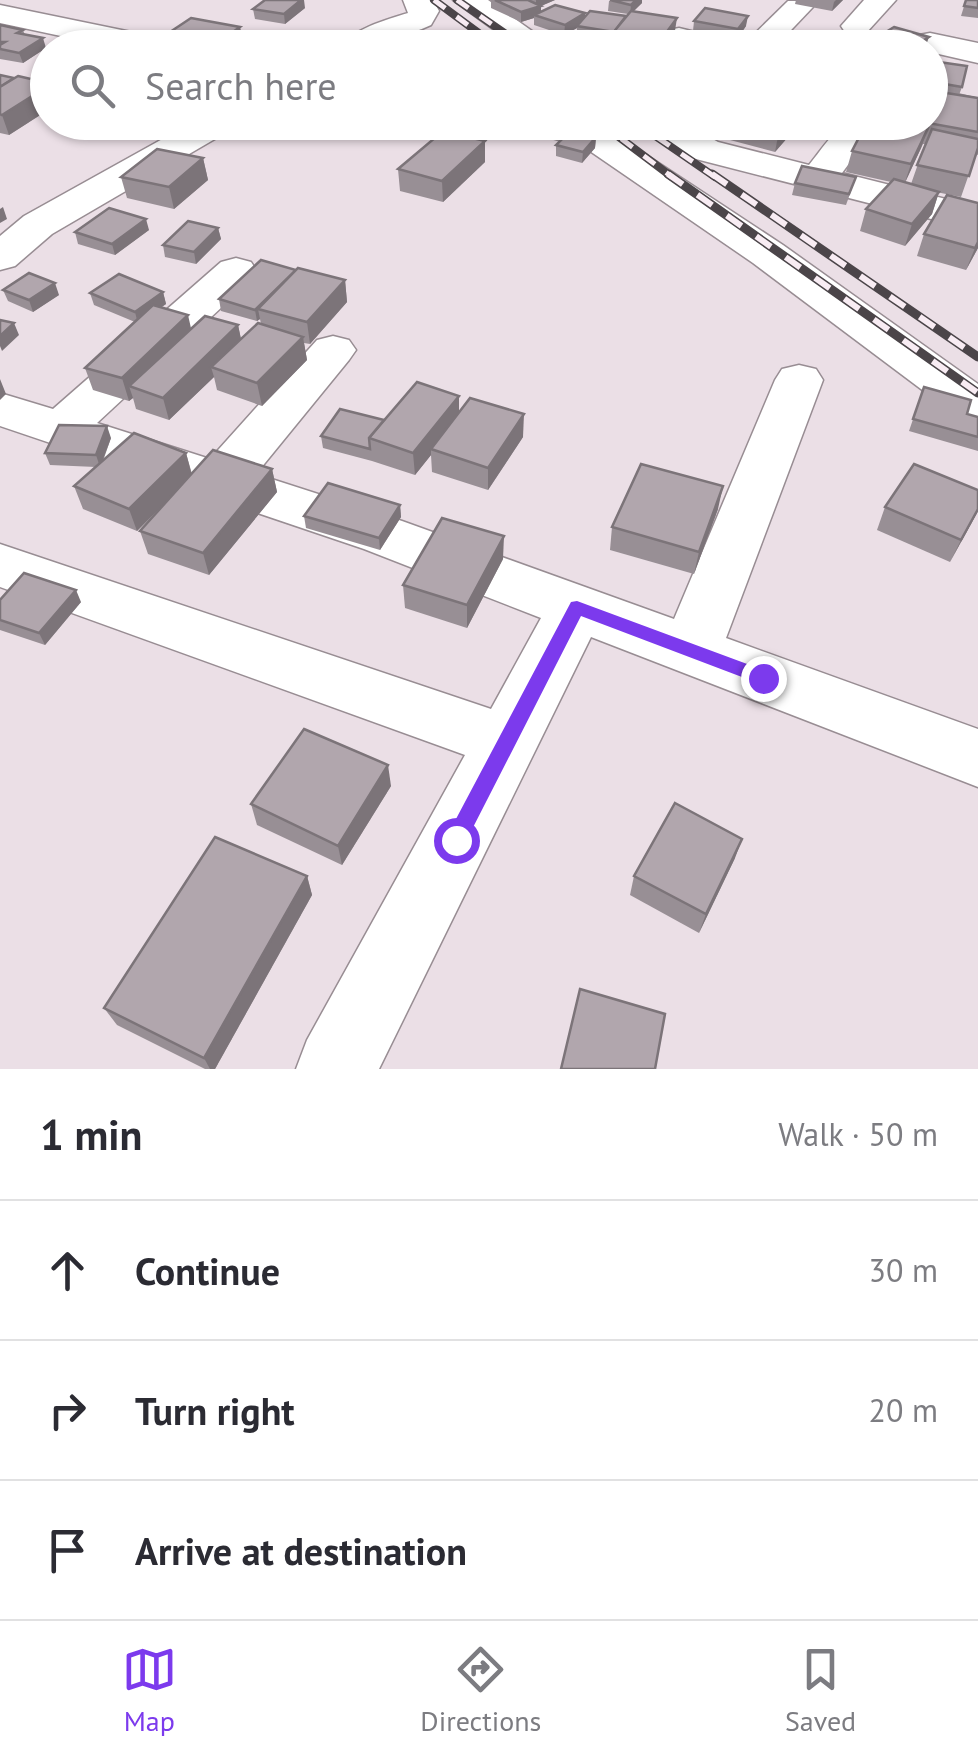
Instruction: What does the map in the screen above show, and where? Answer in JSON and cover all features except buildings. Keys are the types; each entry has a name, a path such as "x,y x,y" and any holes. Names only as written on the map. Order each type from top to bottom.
{"street":[{"path":"0,14 26,0"},
{"path":"395,30 420,19 424,10 418,0"},
{"path":"468,0 514,30"},
{"path":"856,26 881,0"},
{"path":"773,30 798,6"},
{"path":"0,14 78,30"},
{"path":"948,46 978,54"},
{"path":"948,102 978,109"},
{"path":"0,257 38,225 188,140"},
{"path":"598,140 768,254 978,408"},
{"path":"688,140 706,150 816,180 978,219"},
{"path":"816,180 848,140"},
{"path":"61,429 236,270"},
{"path":"220,481 333,350"},
{"path":"692,651 798,380"},
{"path":"0,409 383,535 978,758"},
{"path":"0,565 507,742"},
{"path":"336,1069 577,607"}],"railway":[{"path":"434,0 475,30"},
{"path":"457,0 500,30"},
{"path":"623,140 668,174"},
{"path":"661,140 715,177"},
{"path":"668,174 978,393"},
{"path":"668,174 672,177"},
{"path":"712,174 978,357"}],"route":[{"path":"456,840 577,607 763,678"}]}
